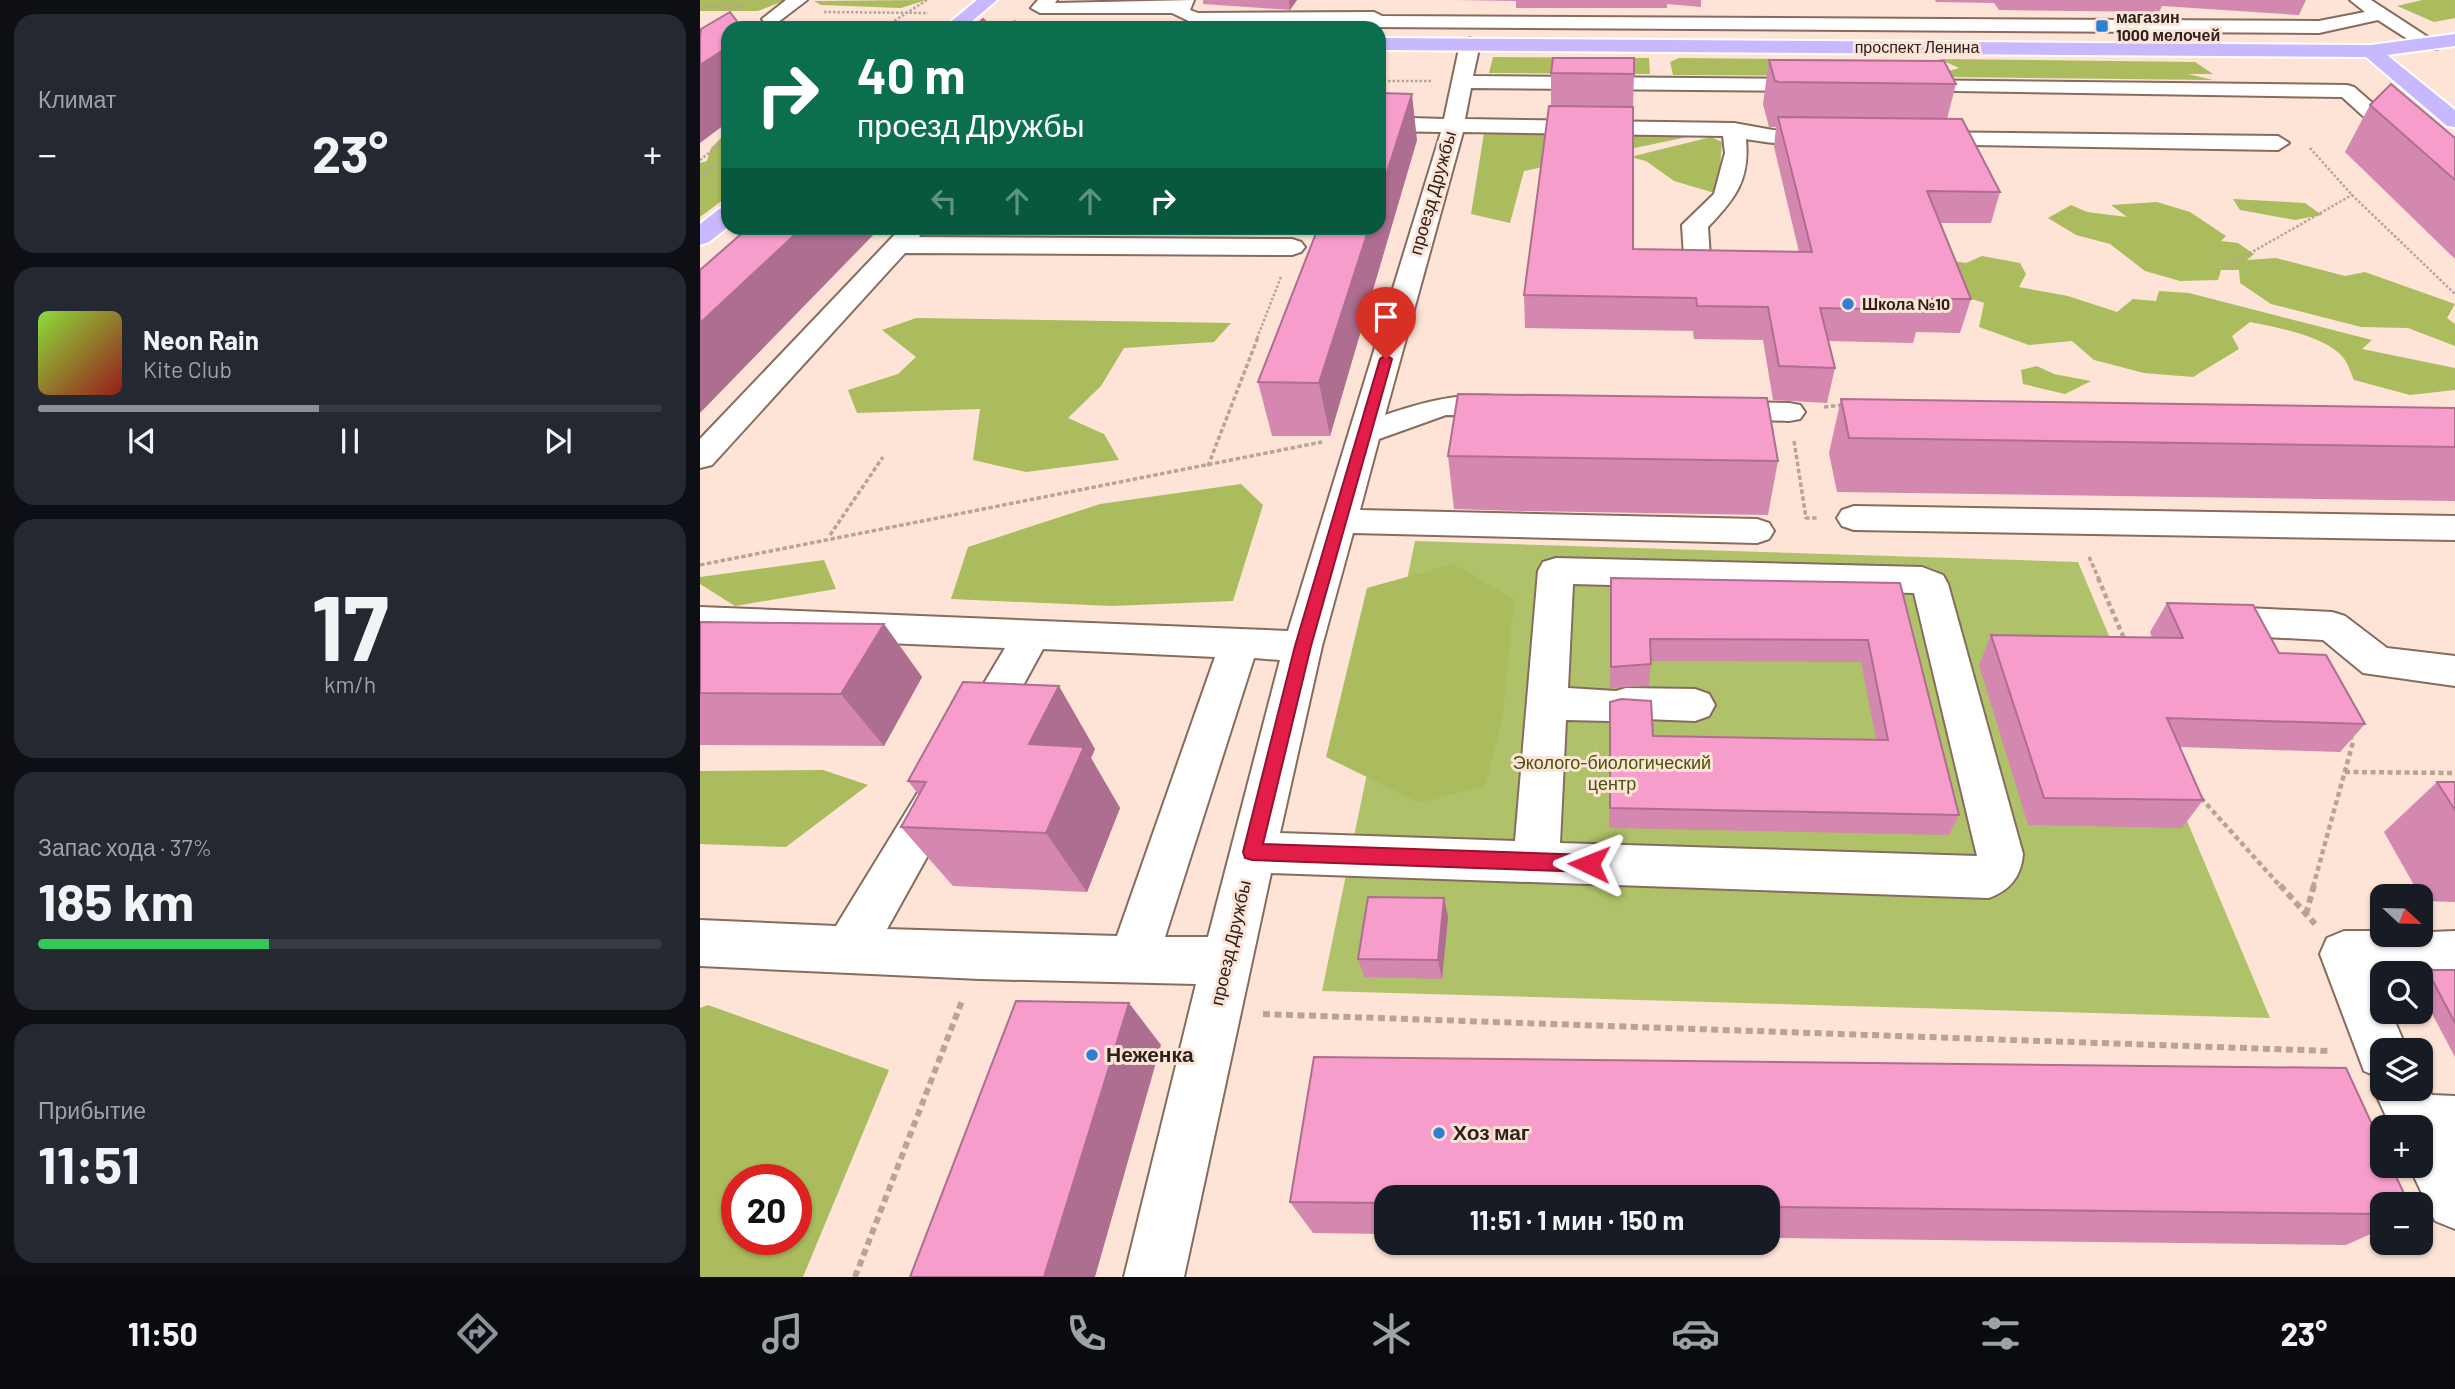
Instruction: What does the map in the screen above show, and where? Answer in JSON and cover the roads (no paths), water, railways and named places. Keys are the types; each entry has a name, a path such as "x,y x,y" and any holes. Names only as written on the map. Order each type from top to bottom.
{"main road":[{"path":"962,21 988,0"},
{"name":"проспект Ленина","path":"1386,44 2371,51 2455,40"},
{"path":"2371,51 2455,121"},
{"path":"700,237 721,220"}],"street":[{"path":"776,15 798,0"},
{"path":"1048,0 1040,8 1182,4 1180,12 1195,19 1374,17 2319,27 2357,21 2374,5 2430,45"},
{"path":"1678,0 1680,22"},
{"path":"1870,0 1896,47"},
{"path":"2171,9 2190,26"},
{"name":"проезд Дружбы","path":"1154,1277 1226,961 1303,646 1342,521 1364,433 1453,125 1470,44"},
{"path":"1462,82 1839,86"},
{"path":"1922,139 1909,113 1888,86 2347,91 2455,187"},
{"path":"1386,124 1734,130 1773,137 1854,138"},
{"path":"1698,271 1695,225 1725,196 1736,153 1734,130"},
{"path":"1895,139 2278,143"},
{"path":"700,458 906,236 1292,247"},
{"path":"1364,433 1443,406 1540,408"},
{"path":"1693,410 1790,412"},
{"path":"1854,518 2455,528"},
{"path":"1342,521 1757,531"},
{"path":"1252,852 1536,862 1989,877 1999,865 2000,854 1931,586 1925,581 1559,570 1554,574 1536,862"},
{"path":"700,621 1303,646"},
{"path":"2247,622 2332,626 2377,662 2455,671"},
{"path":"849,949 1032,635"},
{"path":"1133,959 1239,643"},
{"path":"1545,705 1695,705"},
{"path":"700,943 980,956 1226,961"},
{"path":"2375,1038 2344,954 2455,954"},
{"path":"2433,1146 2455,1201"}],"place":[{"name":"магазин 1000 мелочей","path":"2102,26"},
{"name":"Школа №10","path":"1848,304"},
{"name":"Неженка","path":"1092,1055"},
{"name":"Хоз маг","path":"1439,1133"}],"park label":[{"name":"Эколого-биологический центр","path":"1612,773"}]}
